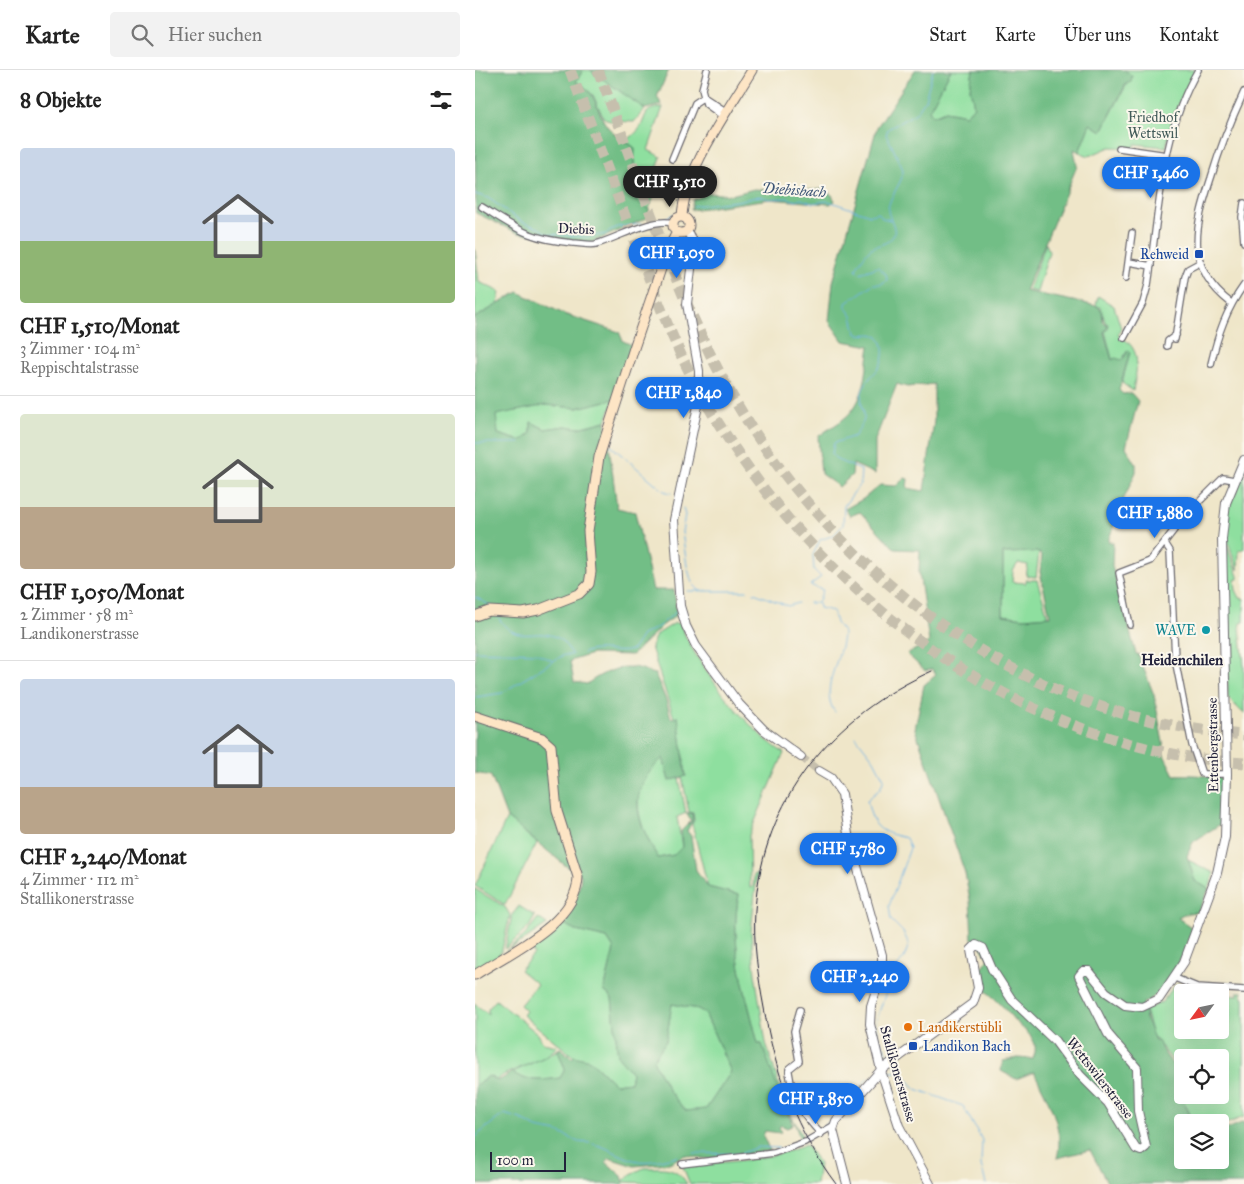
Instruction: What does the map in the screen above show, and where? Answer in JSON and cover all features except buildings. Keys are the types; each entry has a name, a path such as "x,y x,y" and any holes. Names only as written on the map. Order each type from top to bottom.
{"main road":[{"path":"682,217 682,204 688,186 752,70"},
{"path":"475,616 489,611 523,612 538,610 579,594 589,584 591,578 588,531 599,456 664,259 677,232 673,223 677,218 682,217"},
{"path":"677,232 681,234 687,231 689,222 682,217"},
{"path":"475,716 542,738 551,746 557,811 577,871 578,886 572,900 540,934 475,976"}],"street":[{"path":"707,70 703,82 706,104 726,115"},
{"path":"1125,338 1143,304 1151,266 1167,156 1177,113 1198,70"},
{"path":"1231,303 1211,284 1201,262 1197,240 1198,218 1224,138 1244,92"},
{"path":"704,97 726,115"},
{"path":"672,159 695,103 704,97"},
{"path":"1119,148 1167,156"},
{"path":"1244,203 1241,217 1244,242"},
{"name":"Diebis","path":"483,207 522,232 541,239 587,244 595,244 625,232 663,222 673,223"},
{"path":"687,231 694,243 687,304 699,371 699,400 674,520 680,606 691,635 705,660 746,712 774,739 801,757"},
{"path":"1126,278 1133,233"},
{"path":"1129,262 1151,266"},
{"path":"1167,346 1168,341 1175,337 1188,269 1201,262"},
{"path":"1211,364 1221,326 1231,303 1244,285"},
{"name":"Ettenbergstrasse","path":"1142,1007 1159,999 1175,978 1199,924 1221,859 1227,774 1221,539 1226,503 1234,480 1244,460"},
{"path":"1130,625 1119,573 1150,561 1184,517 1219,482 1227,478 1234,480"},
{"path":"1165,543 1170,551 1175,659 1192,746 1202,774 1227,774"},
{"name":"Stallikonerstrasse","path":"819,771 831,778 842,794 847,830 882,955 882,972 870,1015 881,1070 899,1126 931,1184"},
{"name":"Wettswilerstrasse","path":"833,1126 881,1070 973,1003 978,988 971,950 975,945 980,946 1001,983 1017,1006 1055,1041 1080,1075 1116,1113 1136,1149 1143,1151 1147,1144 1138,1111 1137,1068 1108,1034 1080,980 1080,974 1083,971 1089,971 1103,989 1117,1000 1129,1006 1142,1007"},
{"path":"1175,978 1197,988 1244,990"},
{"path":"800,1010 794,1031 799,1061 789,1069 792,1094 805,1115 821,1134"},
{"path":"681,1164 775,1153 807,1141 833,1126 847,1184"}],"green space":[{"path":"475,70 583,70 576,82 589,91 607,126 635,148 632,198 649,209 649,217 591,243 518,233 476,213"},
{"path":"583,70 590,70 645,109 634,122 610,121 603,117 593,95 576,82"},
{"path":"590,70 669,70 657,97 662,105 645,109"},
{"path":"915,70 951,70 929,110 933,116 945,111 966,115 974,106 970,88 973,70 1125,70 1132,76 1131,82 1126,84 1102,131 1090,124 1079,152 1074,149 1077,166 1025,291 1097,306 1102,311 1103,322 1109,326 1104,332 1112,360 1115,358 1122,360 1128,351 1130,352 1119,390 1123,394 1131,393 1138,401 1126,447 1136,464 1136,472 1120,507 1124,510 1121,520 1116,520 1108,541 1113,543 1112,566 1136,654 1138,654 1154,695 1164,748 1161,749 1174,775 1220,777 1223,783 1222,823 1193,842 1187,856 1195,881 1209,889 1198,912 1188,913 1178,918 1191,927 1192,933 1179,964 1168,983 1153,998 1143,1003 1146,1019 1155,1041 1158,1041 1174,1067 1174,1104 1185,1104 1190,1114 1174,1114 1174,1169 1229,1169 1229,1128 1244,1122 1244,1184 1108,1184 1090,1150 1057,1158 1059,1136 1057,1124 1034,1072 1016,1079 1001,1071 1003,1061 1018,1058 1033,1059 1035,1045 1030,1035 998,1001 982,988 980,972 988,959 979,943 972,939 970,900 965,873 915,729 924,685 936,675 932,669 925,671 907,654 929,642 919,572 920,550 895,549 860,512 850,516 845,509 863,499 880,485 896,486 905,478 908,479 907,488 924,491 934,421 934,384 907,387 897,384 875,440 875,474 853,464 852,475 839,487 821,474 818,437 844,419 858,401 864,384 870,346 843,341 829,321 833,282 877,127","holes":["1037,552 1042,555 1040,572 1050,616 1024,618 1003,615 1003,553"]},
{"path":"951,70 973,70 970,88 974,106 966,115 945,111 933,116 929,110"},
{"name":"Friedhof Wettswil","path":"1125,70 1195,70 1174,114 1166,147 1135,144 1134,148 1110,147 1089,156 1079,152 1090,124 1102,131 1131,76"},
{"path":"663,107 648,150 661,157 655,176 660,179 649,209 632,198 635,148 626,141 640,128 647,112"},
{"path":"754,189 788,191 823,189 832,195 835,201 830,204 770,199 691,210 693,200 708,193 731,195"},
{"path":"1046,243 1049,252 1037,292 1028,290"},
{"path":"475,249 479,282 500,292 498,304 475,318"},
{"path":"518,292 564,314 619,332 623,341 632,345 614,399 577,408 546,405 496,415 498,434 521,441 531,433 531,422 545,429 566,426 579,428 606,421 617,508 635,512 653,590 674,590 677,615 663,625 632,655 592,654 570,661 574,682 587,684 604,673 625,667 655,674 671,718 678,717 686,776 669,781 663,758 643,783 639,794 640,818 650,844 658,858 674,855 682,847 681,831 691,821 686,813 692,813 693,820 687,831 691,836 696,870 708,887 739,895 736,914 737,951 744,989 758,1044 762,1044 783,1104 793,1125 787,1128 781,1125 779,1128 782,1131 780,1133 765,1131 763,1136 770,1151 707,1159 685,1155 669,1163 634,1166 609,1158 606,1162 622,1176 624,1184 475,1184 475,1086 489,1076 498,1081 513,1072 529,1079 560,1078 565,1069 558,1051 560,1048 572,1058 574,1056 590,1060 615,1084 630,1082 632,1073 618,1056 612,998 604,991 614,949 607,938 576,931 558,920 577,894 581,875 566,866 507,818 491,776 475,773 475,318","holes":["672,1004 698,1009 705,1013 731,1072 706,1109 686,1111 669,1091 653,1060 666,1041"]},
{"path":"1098,296 1114,306 1121,328 1118,335 1126,340 1135,352 1137,366 1133,391 1122,383 1130,352 1127,351 1122,360 1112,359 1105,331 1108,329 1108,324 1105,322 1101,308 1096,305"},
{"path":"614,399 606,421 579,428 565,426 545,429 531,422 531,433 521,441 498,434 495,415 546,405 577,408"},
{"path":"1244,473 1244,549 1239,550 1238,570 1230,549 1226,523 1234,492 1236,493"},
{"path":"1226,544 1238,576 1238,579 1235,580 1236,590 1240,598 1244,599 1244,622 1241,623 1240,628 1244,666 1244,714 1228,698"},
{"path":"1003,553 1039,553 1036,577 1026,576 1028,565 1018,563 1013,571 1012,582 1026,583 1026,580 1037,580 1048,616 1024,618 1003,615"},
{"path":"675,623 680,624 710,677 738,712 769,742 784,753 749,835 750,888 753,887 754,874 757,874 751,932 755,974 766,1043 784,1101 804,1140 801,1142 795,1124 783,1104 762,1044 758,1044 744,989 737,951 736,914 739,895 708,887 692,824 694,820 693,813 689,812 682,777 686,776 678,717 674,718 651,647 656,635"},
{"path":"663,758 669,781 679,778 686,813 677,817 682,847 674,855 658,858 642,823 638,804 641,784"},
{"path":"507,818 537,843 505,905 475,886"},
{"path":"1188,860 1214,873 1209,889 1195,881"},
{"path":"475,889 505,907 510,915 502,950 498,958 475,972"},
{"path":"519,906 535,916 529,927 505,949 512,915"},
{"path":"538,918 547,924 503,954 525,935"},
{"path":"558,920 576,931 607,938 614,949 604,991 612,998 618,1056 632,1073 630,1082 615,1084 590,1060 574,1057 523,1015 526,1011 520,1005 537,984 520,970 534,954 531,948 533,942"},
{"path":"1174,987 1174,1039 1229,1039 1229,996 1238,996 1238,992 1242,992 1242,998 1244,998 1244,1117 1229,1123 1229,1114 1190,1114 1185,1104 1229,1104 1229,1049 1174,1049 1174,1064 1152,1035 1145,1010 1162,1002"},
{"path":"496,1000 538,1034 543,1043 557,1046 546,1056 505,1074 498,1078 498,1081 489,1076 475,1086 475,1004 488,1014 488,1009"},
{"path":"672,1004 698,1009 705,1013 731,1072 706,1109 686,1111 669,1091 653,1060 666,1041"},
{"path":"560,1048 558,1051 565,1069 560,1078 529,1079 513,1072 551,1054"},
{"path":"806,1145 819,1164 816,1184 690,1184 683,1167 686,1164 732,1162 762,1157"},
{"path":"644,1168 669,1169 678,1173 687,1184 622,1182 631,1174"}],"waterway":[{"path":"835,712 830,703 829,694 843,632 836,623 833,611 819,608 818,603 823,590 810,585 821,577 814,570 813,555 820,540 834,535 843,525 844,506 860,484 861,470 837,460 832,454 834,443 855,436 862,423 864,419 861,399 862,392 868,380 879,368 883,356 883,345 876,335 856,333 852,316 846,308 846,303 873,284 881,284 887,280 886,274 878,267 860,273 856,269 870,249 885,243 893,236 894,226 888,210 891,199 903,175 903,170 886,135 888,129 916,113 925,100 933,70"},
{"name":"Diebisbach","path":"475,194 488,198 522,222 539,228 548,234 587,237 606,234 617,227 642,224"},
{"name":"Diebisbach","path":"693,206 737,201 760,196 769,199 787,198 796,201 801,199 812,203 828,201 870,215 879,213 882,218 891,220"},
{"name":"Diebisbach","path":"658,221 674,214"},
{"path":"475,443 520,443"},
{"path":"610,445 664,491 671,493"},
{"path":"683,508 685,515 682,532 687,566 692,583 700,591 747,591"},
{"path":"687,591 700,591"},
{"path":"754,593 788,606 798,603"},
{"path":"475,597 493,607"},
{"path":"809,603 818,603"},
{"path":"583,653 596,650 632,650 642,635 658,627 676,612"},
{"path":"498,617 505,626 519,634 548,634 559,638 572,654"},
{"path":"475,651 536,653 553,661 564,655 572,655"},
{"path":"476,697 502,693 553,661"},
{"path":"856,737 874,760 884,779 880,789 867,800 872,816 878,827 889,833 906,838 910,848 889,906 891,920 903,932 909,944 904,958 893,972 875,1024 878,1037 891,1059"},
{"path":"894,1065 916,1089 963,1106 982,1140 981,1165 986,1184"},
{"path":"890,1072 897,1072"},
{"path":"858,1090 868,1078"},
{"path":"821,1129 838,1113"},
{"path":"475,1138 504,1114 521,1119 536,1128 558,1132 578,1142 590,1143"},
{"path":"593,1144 639,1161 655,1161 677,1156"},
{"path":"694,1153 740,1154 757,1147 779,1148"}],"tunnel":[{"path":"570,70 636,245 681,355 725,433 778,507 840,574 910,634 986,684 1068,723 1154,750 1244,763"},
{"path":"598,70 658,234 710,354 730,392 761,442 796,489 836,534 879,575 925,613 974,646 1025,675 1079,699 1140,718 1181,727 1244,735"},
{"path":"801,757 819,771"}],"railway":[{"path":"836,1184 809,1143 789,1100 774,1055 762,996 755,947 755,910 761,869 772,832 788,797 809,765 834,737 863,712 896,690 932,671"}],"place":[{"name":"Rehweid","path":"1199,254"},
{"name":"WAVE","path":"1206,630"},
{"name":"Landikerstübli","path":"908,1027"},
{"name":"Landikon Bach","path":"913,1046"}],"district":[{"name":"Heidenchilen","path":"1182,660"}]}
